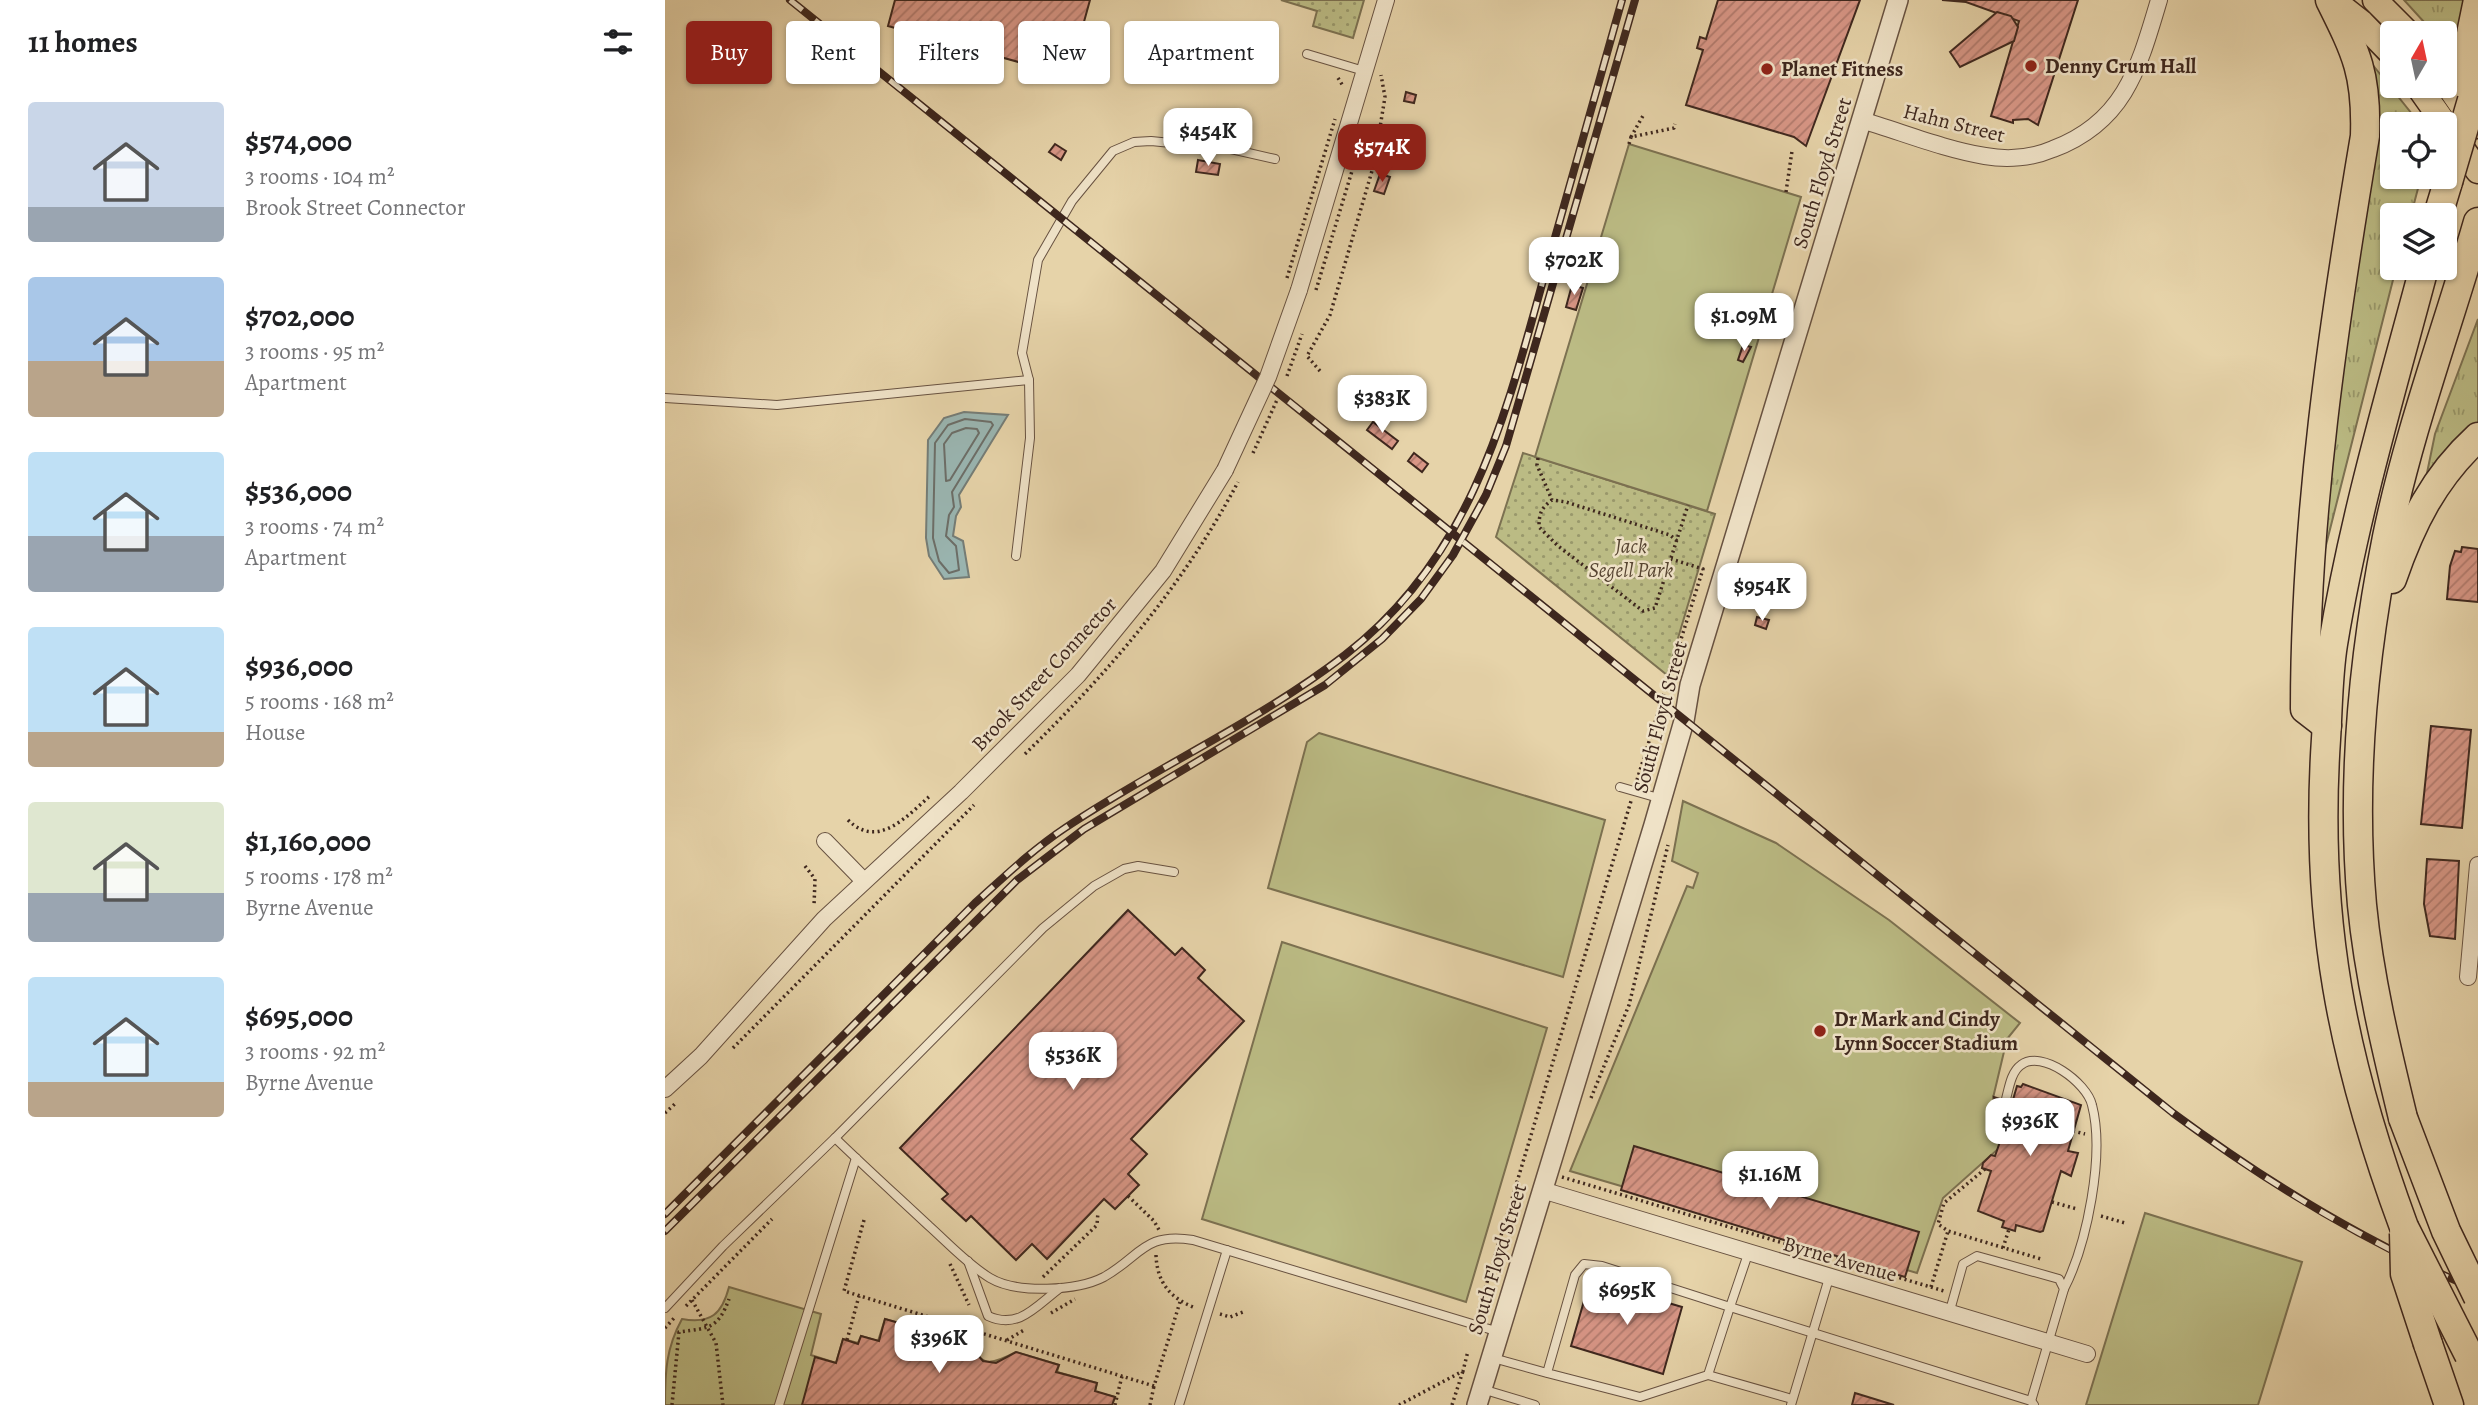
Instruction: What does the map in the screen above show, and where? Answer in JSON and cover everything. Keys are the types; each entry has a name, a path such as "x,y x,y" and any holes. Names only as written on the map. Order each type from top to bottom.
{"highway":[{"path":"2326,726 2305,709 2306,597 2324,404 2365,136 2363,72 2332,0"},
{"path":"2442,203 2475,91 2464,68 2475,12"},
{"path":"2478,222 2399,486 2387,538 2359,736 2359,855 2363,907 2379,1016 2403,1118 2446,1231 2478,1297"},
{"path":"2421,280 2357,517 2333,646 2326,726 2322,856 2327,933 2337,998 2361,1099 2404,1227 2473,1362"},
{"path":"2371,642 2419,509 2444,472 2478,437"},
{"path":"2404,1227 2405,1274 2449,1405"}],"main road":[{"path":"2332,0 2380,43"},
{"path":"2381,2 2398,21"},
{"path":"2426,98 2478,171"},
{"path":"2457,98 2478,128"}],"street":[{"name":"Brook Street Connector","path":"665,1089 701,1056 797,948 1078,675 1140,603 1180,547 1225,470 1248,424 1285,333 1343,117 1364,71 1386,0"},
{"name":"South Floyd Street","path":"1480,1397 1662,799 1684,721 1690,685 1898,0"},
{"name":"Hahn Street","path":"1861,120 1987,157 2026,157 2065,145 2100,123 2126,92 2141,57 2159,0"},
{"path":"825,841 864,881"},
{"path":"2468,977 2478,864"},
{"name":"Byrne Avenue","path":"1542,1190 2087,1354"}],"lane":[{"path":"1307,54 1364,71"},
{"path":"1016,556 1030,438 1030,380 1022,353 1038,260 1072,201 1113,152 1134,142 1151,141 1231,149 1275,159"},
{"path":"665,398 777,405 1030,380"},
{"path":"1720,586 1774,601"},
{"path":"1620,787 1662,799"},
{"path":"665,1308 723,1246 835,1138 1043,928 1094,886 1124,869 1138,866 1174,872"},
{"path":"1547,1373 1575,1275 1584,1264 1602,1266 2033,1403 2064,1289 2078,1261 2090,1213 2095,1141 2091,1100 2088,1092 2072,1075 2034,1061 2022,1064 2013,1075 2006,1099"},
{"path":"835,1138 968,1261 992,1279 1031,1288 1060,1288 1104,1277 1159,1240 1172,1237 1193,1240 1499,1332"},
{"path":"779,1405 856,1158"},
{"path":"1179,1405 1227,1250"},
{"path":"1708,1375 1748,1254"},
{"path":"1949,1314 1963,1264 1977,1256 2053,1276 2060,1279 2064,1289"},
{"path":"968,1261 988,1316 1000,1322 1014,1322 1060,1288"},
{"path":"1491,1358 1640,1397 1708,1375 1791,1402 1829,1278"},
{"path":"1480,1397 1535,1405"}],"path":[{"path":"1320,371 1307,356 1308,351 1317,341 1330,315 1374,164 1384,107 1381,75"},
{"path":"1629,144 1644,114"},
{"path":"1285,287 1343,117"},
{"path":"1632,137 1674,128 1675,124"},
{"path":"1786,192 1792,151"},
{"path":"1363,202 1370,204"},
{"path":"1538,458 1537,465 1552,500"},
{"path":"1552,500 1670,535 1677,541"},
{"path":"1552,500 1539,515 1539,527 1558,546 1643,611 1655,608 1688,505"},
{"path":"1479,1309 1703,569 1671,559"},
{"path":"1016,762 1025,754"},
{"path":"848,820 868,833 885,831 937,790"},
{"path":"731,1049 981,797"},
{"path":"1588,1108 1629,1005 1664,871 1669,838"},
{"path":"1566,1166 1562,1176 1944,1291"},
{"path":"1985,1169 1944,1203 1938,1224 1948,1231 2043,1260"},
{"path":"1128,1196 1154,1221 1160,1231 1156,1257 1160,1278 1171,1296 1198,1309"},
{"path":"665,1328 779,1212"},
{"path":"1031,1288 1097,1225 1098,1212"},
{"path":"2003,1248 2009,1229"},
{"path":"1931,1287 1948,1231"},
{"path":"945,1259 972,1311"},
{"path":"847,1340 859,1296"},
{"path":"672,1405 678,1332 707,1329 721,1319 729,1299"},
{"path":"692,1300 716,1343 723,1405"},
{"path":"1218,1314 1230,1317 1243,1312"},
{"path":"977,1322 982,1334"},
{"path":"1452,1405 1468,1351"},
{"path":"1399,1405 1463,1370"},
{"path":"1115,1405 1122,1376"},
{"path":"1150,1405 1154,1386"}],"green space":[{"path":"1281,0 1364,0 1353,38 1313,26 1317,11"},
{"path":"2404,0 2469,0 2457,54 2457,21 2423,21"},
{"path":"2372,64 2380,74 2380,98 2399,98 2410,112 2380,112 2380,189 2418,189 2414,203 2380,203 2380,280 2393,280 2323,557"},
{"path":"1629,144 1801,197 1707,511 1535,457"},
{"path":"2478,319 2478,430 2434,472 2427,473 2435,434"},
{"name":"Jack Segell Park","path":"1523,453 1715,514 1667,675 1496,537"},
{"path":"1319,733 1605,820 1563,977 1268,888 1307,742"},
{"name":"Dr Mark and Cindy Lynn Soccer Stadium","path":"1683,801 1776,843 1889,920 2020,1023 2007,1039 1993,1098 2007,1141 1943,1198 1917,1273 1570,1171 1687,886 1693,888 1698,873 1672,861"},
{"path":"1282,942 1547,1028 1466,1302 1202,1219"},
{"path":"2145,1213 2302,1262 2258,1405 2086,1405"},
{"path":"729,1287 821,1314 811,1355 836,1363 843,1339 858,1343 861,1336 878,1341 885,1319 927,1331 929,1325 969,1337 977,1354 987,1361 999,1360 1016,1352 1059,1365 1057,1372 1097,1383 1095,1392 1115,1397 1112,1405 665,1405 667,1360 682,1319 701,1320 714,1315 723,1304"}],"water":[{"path":"964,412 1008,415 959,495 961,507 956,516 953,536 963,541 969,577 944,579 929,556 926,538 928,440 944,418"}],"building":[{"path":"895,0 1090,0 1084,21 1018,21 1018,62 1004,58 1004,21 894,21 894,28 888,26"},
{"name":"Planet Fitness","path":"1718,0 1860,0 1806,146 1794,137 1686,105 1703,50 1697,48 1700,37 1706,39"},
{"name":"Denny Crum Hall","path":"1942,0 2078,0 2038,125 2028,119 2013,120 2013,123 1991,116 2019,21 1966,2"},
{"path":"1997,12 2011,16 2018,27 2014,41 1960,67 1950,52"},
{"path":"1406,92 1416,95 1414,103 1404,101"},
{"path":"1055,144 1066,151 1061,160 1049,152"},
{"path":"1198,160 1220,164 1218,175 1196,172"},
{"path":"1380,174 1390,177 1384,194 1374,191"},
{"path":"1572,285 1583,288 1576,310 1566,307"},
{"path":"1743,345 1751,347 1743,362 1738,360"},
{"path":"1373,422 1398,441 1392,449 1367,430"},
{"path":"1414,453 1428,464 1422,472 1408,461"},
{"path":"2462,547 2478,549 2478,602 2447,599 2450,566 2455,551 2461,552"},
{"path":"1757,617 1769,620 1766,629 1755,625"},
{"path":"2431,726 2471,730 2462,828 2421,824"},
{"path":"2427,859 2459,861 2455,939 2430,936 2424,904"},
{"path":"1128,910 1175,955 1182,948 1205,970 1198,978 1244,1021 1131,1139 1147,1154 1128,1174 1139,1185 1115,1209 1104,1199 1047,1259 1032,1244 1016,1260 971,1216 966,1221 942,1199 948,1194 900,1148"},
{"path":"2023,1084 2081,1105 2068,1151 2078,1153 2071,1176 2061,1171 2043,1231 2040,1232 2016,1225 2015,1231 2002,1227 2004,1221 1978,1211 1991,1171 1982,1168 1983,1163 1991,1155 1995,1156 2004,1130 1994,1097 2012,1103 2017,1086 2021,1087"},
{"path":"1634,1146 1919,1232 1905,1277 1621,1190"},
{"path":"1590,1280 1682,1307 1663,1374 1571,1346"},
{"path":"885,1319 927,1331 929,1325 969,1337 974,1351 983,1361 996,1363 1016,1352 1059,1365 1056,1372 1097,1383 1095,1391 1115,1397 1112,1405 802,1405 815,1357 836,1363 843,1339 858,1344 861,1336 879,1341"},
{"path":"1855,1393 1894,1405 1852,1405"}],"railway":[{"path":"790,0 2173,1113 2320,1211 2397,1253 2478,1290"},
{"path":"665,1214 975,903 1030,855 1053,836 1100,806 1312,679 1345,655 1389,616 1425,573 1454,527 1479,479 1499,428 1532,321 1622,0"},
{"path":"665,1231 1017,880 1084,829 1325,685 1382,639 1421,599 1453,555 1486,495 1506,446 1635,0"}],"place":[{"name":"Denny Crum Hall","path":"2031,66"},
{"name":"Planet Fitness","path":"1767,69"},
{"name":"Dr Mark and Cindy Lynn Soccer Stadium","path":"1820,1031"}]}
